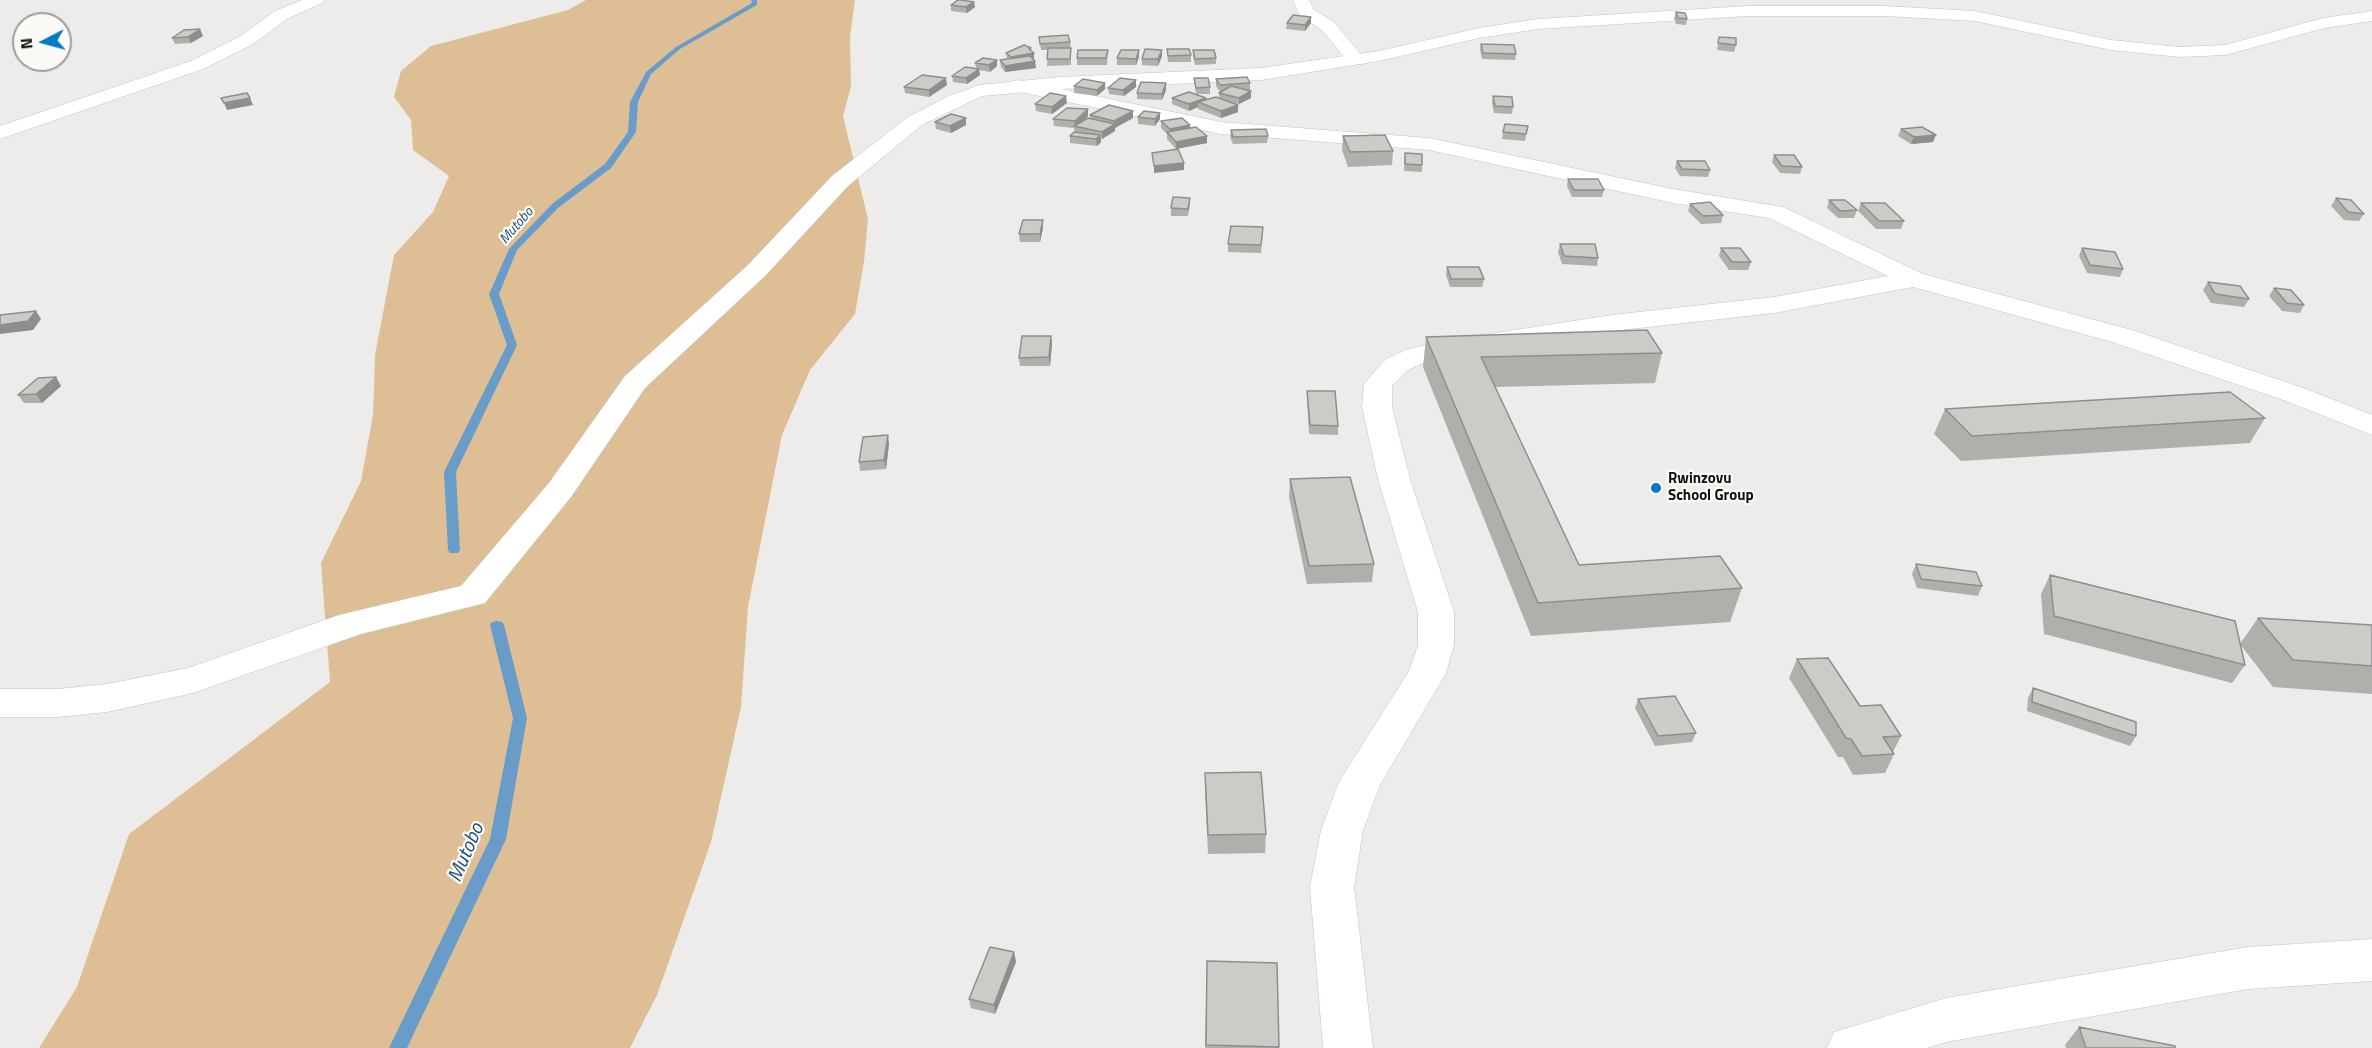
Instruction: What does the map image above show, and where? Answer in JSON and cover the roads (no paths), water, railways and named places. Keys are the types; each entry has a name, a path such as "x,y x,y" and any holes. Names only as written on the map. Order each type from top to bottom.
{"street":[{"path":"0,133 197,65 247,40 281,15 316,0"},
{"path":"1301,0 1306,12 1328,26 1356,60"},
{"path":"0,703 58,703 107,699 194,680 352,624 473,595 560,490 635,382 757,270 840,181 915,121 956,99 980,91 1018,86 1261,74 1356,60 1479,33 1538,24 1748,11 1885,11 1975,16 2111,45 2180,52 2226,50 2324,23 2372,16"},
{"path":"1018,86 1221,128 1429,144 1673,196 1775,212 1914,279 2122,336 2296,395 2372,426"},
{"path":"1348,1048 1332,887 1342,830 1360,782 1427,673 1436,645 1436,612 1394,479 1377,407 1378,385 1396,365 1418,355 1450,348 1612,323 1774,305 1914,279"},
{"path":"1852,1048 1958,1018 2248,968 2372,960"}],"waterway":[{"name":"Mutobo","path":"454,550 450,472 512,345 494,294 513,249 555,206 608,166 632,132 634,102 648,73 678,48 755,4 754,0"},
{"name":"Mutobo","path":"398,1048 498,839 520,718 497,625"}],"place":[{"name":"Rwinzovu School Group","path":"1656,488"}]}
